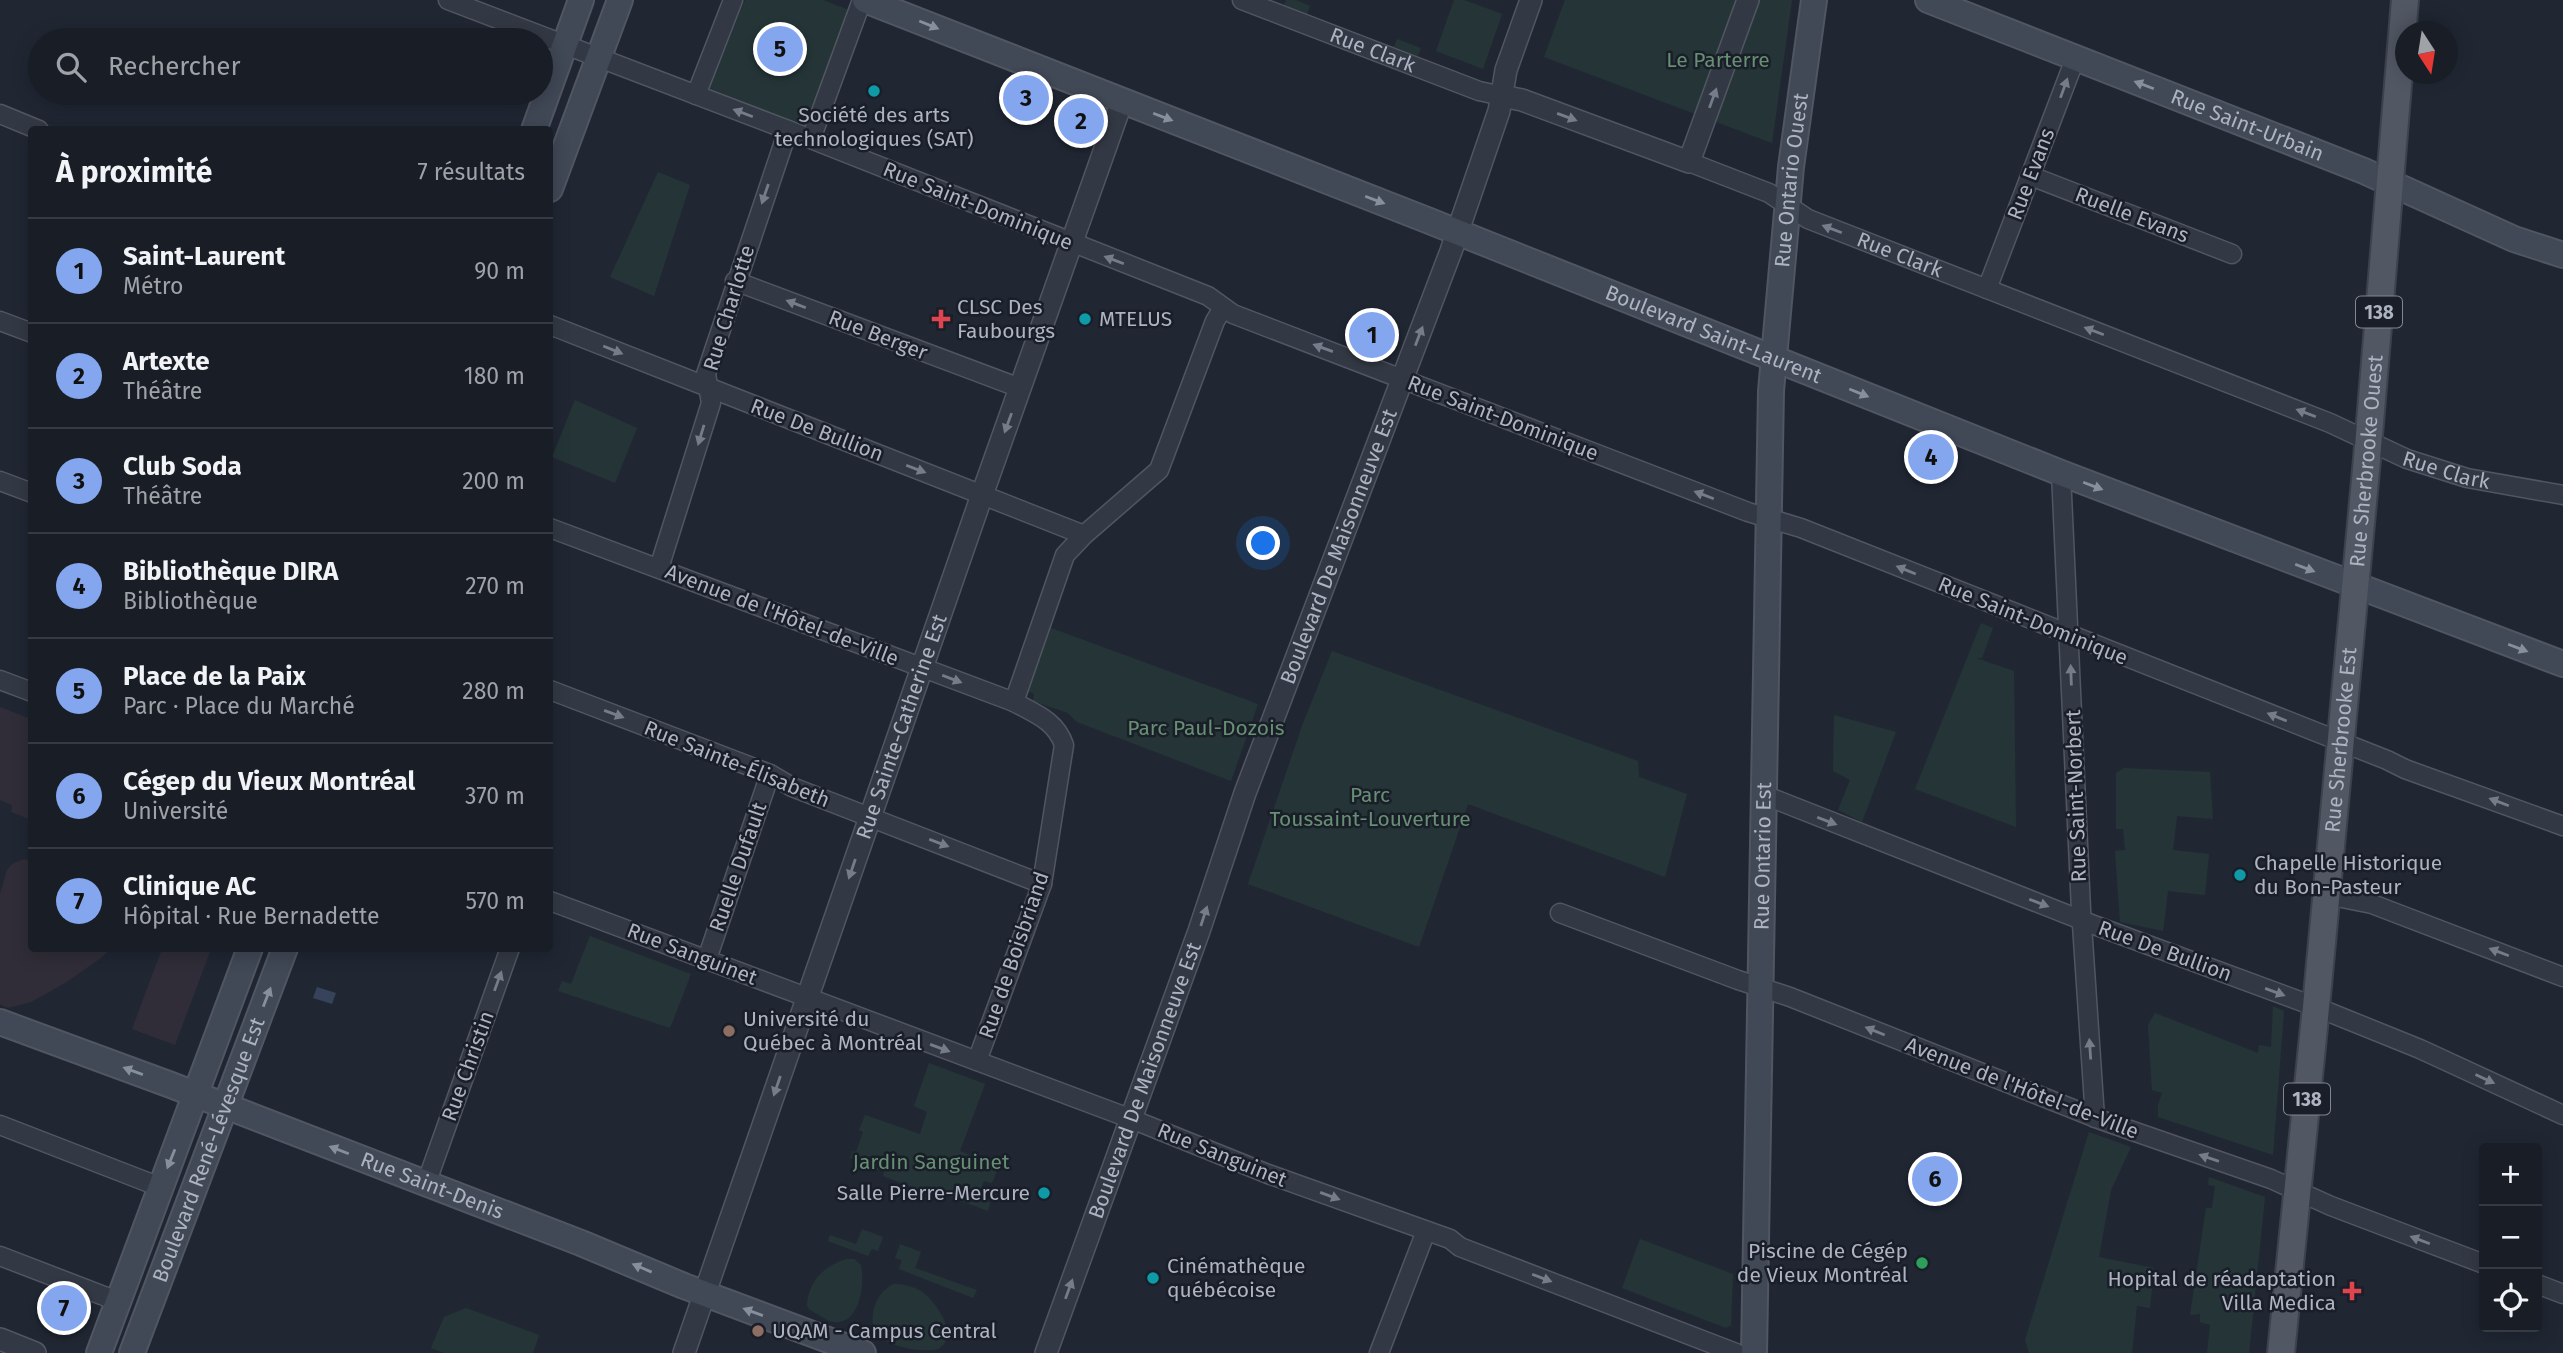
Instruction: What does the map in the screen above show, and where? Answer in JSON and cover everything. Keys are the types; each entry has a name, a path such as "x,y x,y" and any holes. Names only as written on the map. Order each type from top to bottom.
{"main road":[{"path":"553,78 581,0"},
{"path":"553,181 620,0"},
{"name":"Boulevard Saint-Laurent","path":"864,0 2061,474 2563,664"},
{"name":"Rue Ontario Ouest","path":"1773,359 1787,239 1791,167 1814,0"},
{"name":"Rue Saint-Urbain","path":"1928,0 2364,171 2514,239 2563,255"},
{"name":"Rue Sherbrooke Ouest","path":"2355,586 2405,0"},
{"path":"535,126 543,105"},
{"name":"Rue Ontario Est","path":"1754,1353 1773,359"},
{"name":"Rue Sherbrooke Est","path":"2281,1353 2355,586"},
{"name":"Boulevard René-Lévesque Est","path":"99,1353 249,952"},
{"name":"Boulevard René-Lévesque Est","path":"132,1353 283,952"},
{"name":"Rue Saint-Denis","path":"0,1022 863,1353"}],"street":[{"name":"Rue Saint-Dominique","path":"448,0 521,28"},
{"path":"696,95 733,0"},
{"path":"811,139 864,0"},
{"name":"Rue Clark","path":"1242,0 1479,91 1522,100 1769,192 1808,219 2330,423 2407,459 2467,478 2563,495"},
{"name":"Boulevard De Maisonneuve Est","path":"1046,1353 1199,931 1245,793 1457,233 1499,111 1506,70 1531,0"},
{"path":"1689,162 1748,0"},
{"name":"Rue Saint-Dominique","path":"553,40 1208,296 1233,314 1768,519 1801,528 2405,769 2563,826"},
{"name":"Rue Evans","path":"1987,289 2075,59"},
{"name":"Rue Sainte-Catherine Est","path":"684,1353 1122,101"},
{"path":"0,114 29,126"},
{"name":"Rue Charlotte","path":"659,568 711,403 706,373 788,130"},
{"name":"Ruelle Evans","path":"2031,176 2232,254"},
{"name":"Rue Berger","path":"735,281 1020,388"},
{"path":"1014,702 1065,555 1159,470 1215,321 1223,308"},
{"path":"0,321 28,332"},
{"name":"Rue De Bullion","path":"553,326 1084,535"},
{"name":"Rue Saint-Norbert","path":"2061,474 2082,920 2095,1118"},
{"path":"0,481 28,492"},
{"name":"Avenue de l'Hôtel-de-Ville","path":"553,529 1014,702"},
{"path":"0,680 28,690"},
{"name":"Rue Sainte-Élisabeth","path":"553,691 770,774 792,787 1042,884"},
{"name":"Rue de Boisbriand","path":"977,1061 1042,884 1064,745 1060,733 1051,722 1014,702"},
{"name":"Ruelle Dufault","path":"706,959 770,774"},
{"name":"Rue De Bullion","path":"1764,795 1881,843 2316,1007 2420,1049 2563,1115"},
{"path":"2326,895 2372,904 2563,977"},
{"name":"Rue Sanguinet","path":"553,902 1129,1118 1268,1174 1450,1239 1460,1247 1736,1353"},
{"name":"Avenue de l'Hôtel-de-Ville","path":"1560,913 1790,997 2095,1118 2270,1179 2331,1206 2479,1262"},
{"name":"Rue Christin","path":"426,1184 509,952"},
{"path":"0,1125 160,1187"},
{"path":"1380,1353 1426,1231"},
{"path":"0,1256 117,1301"},
{"path":"2542,1286 2563,1294"},
{"path":"0,1339 35,1353"}],"shaded area":[{"path":"0,707 28,718 28,819 11,812 12,805 0,800"},
{"path":"28,860 28,952 107,952 65,983 31,1002 8,1008 0,1004 0,894 7,870 12,864"},
{"path":"161,952 210,952 175,1045 132,1029"}],"green space":[{"path":"745,0 823,0 849,10 807,127 709,88"},
{"path":"1286,0 1296,0 1310,6 1307,14 1284,5"},
{"path":"1454,0 1464,0 1502,14 1483,69 1436,51"},
{"name":"Le Parterre","path":"1565,0 1792,0 1772,143 1544,57"},
{"path":"1397,39 1421,48 1418,56 1394,47"},
{"path":"658,172 690,185 654,296 610,277"},
{"path":"575,400 637,428 615,483 553,457"},
{"path":"1981,623 1993,628 1982,658 1976,658 2014,671 2016,827 1915,789"},
{"name":"Parc Paul-Dozois","path":"1051,628 1258,704 1231,781 1077,722 1068,713 1033,701 1034,694 1028,691"},
{"name":"Parc Toussaint-Louverture","path":"1332,651 1638,761 1639,777 1687,794 1665,877 1468,804 1419,947 1248,884 1302,726"},
{"path":"1834,715 1896,732 1862,822 1838,810 1850,780 1833,771"},
{"path":"2124,768 2210,772 2213,819 2177,816 2173,850 2209,854 2205,895 2168,891 2163,931 2120,922 2115,851 2125,850 2123,829 2116,829 2116,773"},
{"path":"590,936 691,974 670,1028 558,991 562,981 571,984"},
{"path":"2273,1006 2284,1011 2273,1155 2158,1117 2162,1093 2152,1090 2148,1025 2155,1013 2258,1053 2259,1045 2271,1047"},
{"name":"Jardin Sanguinet","path":"929,1063 985,1084 960,1151 999,1166 992,1183 984,1181 979,1194 990,1203 988,1211 943,1194 940,1198 883,1176 884,1172 860,1163 858,1168 853,1166 855,1160 850,1158 852,1151 856,1152 863,1132 859,1130 865,1115 920,1134 927,1112 914,1106"},
{"path":"2089,1132 2131,1147 2111,1190 2099,1257 2154,1268 2150,1308 2137,1306 2132,1353 2029,1353 2025,1340"},
{"path":"2209,1177 2265,1197 2249,1353 2207,1353 2210,1325 2200,1322 2200,1314 2190,1315 2206,1208 2212,1208 2215,1186 2208,1185"},
{"path":"862,1229 883,1237 878,1251 872,1249 868,1256 828,1241 830,1235 856,1244"},
{"path":"1640,1239 1733,1274 1731,1325 1726,1328 1622,1288"},
{"path":"900,1244 921,1252 915,1268 977,1290 973,1298 899,1269 902,1260 895,1258"},
{"path":"847,1259 854,1259 861,1265 859,1302 849,1317 833,1322 809,1309 808,1297 814,1282 824,1270"},
{"path":"894,1284 918,1289 935,1305 947,1329 944,1344 938,1349 903,1347 878,1335 873,1323 876,1303 883,1292"},
{"path":"466,1308 539,1335 533,1353 444,1353 431,1348 444,1317"}],"water":[{"path":"317,987 336,993 332,1004 313,998"}],"place":[{"name":"Place de la Paix","path":"780,49"},
{"name":"Société des arts technologiques (SAT)","path":"874,91"},
{"name":"Club Soda","path":"1026,98"},
{"name":"Artexte","path":"1081,121"},
{"name":"CLSC Des Faubourgs","path":"941,319"},
{"name":"MTELUS","path":"1085,319"},
{"name":"Saint-Laurent","path":"1372,335"},
{"name":"Bibliothèque DIRA","path":"1931,457"},
{"name":"Chapelle Historique du Bon-Pasteur","path":"2240,875"},
{"name":"Université du Québec à Montréal","path":"729,1031"},
{"name":"Cégep du Vieux Montréal","path":"1935,1179"},
{"name":"Salle Pierre-Mercure","path":"1044,1193"},
{"name":"Piscine de Cégép de Vieux Montréal","path":"1922,1263"},
{"name":"Cinémathèque québécoise","path":"1153,1278"},
{"name":"Hopital de réadaptation Villa Medica","path":"2352,1291"},
{"name":"Clinique AC","path":"64,1308"},
{"name":"UQAM - Campus Central","path":"758,1331"}]}
